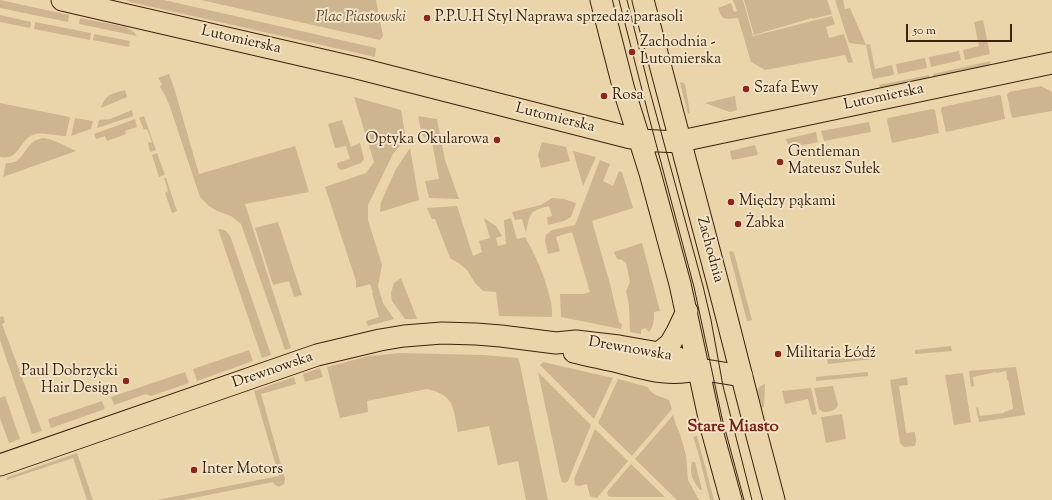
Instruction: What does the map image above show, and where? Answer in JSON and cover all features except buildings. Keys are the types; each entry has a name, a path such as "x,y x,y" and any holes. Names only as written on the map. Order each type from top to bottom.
{"main road":[{"name":"Lutomierska","path":"62,0 357,68 639,140 681,140 1052,62"},
{"path":"601,0 624,90 667,232 713,433 731,500"},
{"name":"Zachodnia","path":"644,0 774,500"},
{"path":"659,353 670,344 686,311"},
{"name":"Drewnowska","path":"0,465 317,355 380,340 433,334 476,334 556,343 576,340 659,353 688,362 699,369"},
{"name":"Drewnowska","path":"556,343 574,352 655,371 678,373 699,369"},
{"path":"699,369 742,376"}],"green space":[{"path":"0,0 69,15 68,22 0,8"},
{"path":"126,0 164,0 376,48 375,57 130,2"},
{"name":"Plac Piastowski","path":"201,0 376,0 383,36 380,40"},
{"path":"733,0 743,0 753,36 832,16 835,24 826,27 829,38 844,34 853,62 848,63 845,55 765,70 751,62 738,18 725,18 719,12 718,8 731,3 734,12 737,11"},
{"path":"744,0 827,0 832,14 812,18 754,35"},
{"path":"835,0 843,0 845,9 850,8 866,45 849,43"},
{"path":"0,15 31,22 30,28 0,22"},
{"path":"80,18 126,27 137,36 79,24"},
{"path":"983,20 990,54 965,60 963,50 979,46 974,22"},
{"path":"35,22 91,33 90,40 34,29"},
{"path":"94,34 130,41 129,47 93,40"},
{"path":"870,44 875,69 892,65 894,75 873,79 866,45"},
{"path":"959,51 961,60 931,67 929,57"},
{"path":"925,58 927,68 898,74 896,64"},
{"path":"991,61 988,67 934,79 933,74"},
{"path":"169,74 199,174 295,146 309,192 245,204 291,348 285,350 241,224 231,216 217,211 209,206 200,197 170,107 160,87 162,84 158,78"},
{"path":"929,75 930,80 880,91 879,85"},
{"path":"682,82 685,84 690,113 688,114 680,83"},
{"path":"1041,86 1052,92 1052,111 1012,118 1007,95 1009,92"},
{"path":"125,90 127,97 101,108 107,97 113,93"},
{"path":"999,95 1001,96 1005,119 946,132 941,110 942,107"},
{"path":"735,96 737,110 730,112 705,103"},
{"path":"354,97 401,110 406,139 393,154 368,205 368,220 382,265 378,286 383,303 394,319 368,326 366,321 379,317 373,293 370,284 356,288 356,281 325,187 366,173 374,162"},
{"path":"0,103 70,117 66,136 42,133 35,134 26,140 12,156 0,157"},
{"path":"932,109 935,110 939,133 892,143 887,121 888,118"},
{"path":"132,110 133,116 97,128 99,120 110,119"},
{"path":"144,116 156,150 150,152 148,143 152,142 147,129 144,130 139,118"},
{"path":"418,116 437,119 445,160 459,199 429,198 425,181 439,179 432,142 422,135"},
{"path":"75,118 93,121 91,129 71,136"},
{"path":"135,119 137,127 125,131 126,134 107,141 105,136 96,139 94,134"},
{"path":"342,120 351,147 360,143 364,159 361,163 342,170 338,168 337,163 350,159 346,146 335,148 328,124"},
{"path":"869,122 871,132 824,141 821,131"},
{"path":"816,132 818,142 789,148 786,139"},
{"path":"44,138 76,151 3,177 6,163 15,162 22,156 30,145 38,139"},
{"path":"542,142 566,147 570,161 541,168 538,155"},
{"path":"755,145 758,155 732,160 730,151"},
{"path":"410,148 419,200 380,212 381,202 396,169"},
{"path":"573,151 596,157 583,186"},
{"path":"157,153 165,175 159,177 152,155"},
{"path":"600,160 610,164 603,181 613,186 619,171 622,172 633,208 592,221 619,322 622,324 621,329 561,317 560,294 584,294 590,292 572,232 556,237 560,251 548,254 545,240 546,235 552,230 575,225"},
{"path":"164,178 166,178 177,211 172,213 165,193 168,191"},
{"path":"552,198 564,199 576,203 571,217 564,221 548,225 547,217 552,216 549,206 534,211 528,221 526,233 522,219 515,220 512,212 541,205"},
{"path":"457,206 473,256 482,252 479,241 490,238 484,218 496,226 502,236 496,238 498,246 506,244 504,220 511,218 517,239 525,237 540,267 551,300 552,317 499,316 496,292 483,291 475,283 467,270 450,258 435,219 432,219 427,208"},
{"path":"278,222 302,295 294,297 289,281 273,285 255,228"},
{"path":"218,229 226,231 231,238 271,355 262,358"},
{"path":"642,243 660,311 654,312 654,320 651,330 649,332 645,328 641,330 641,334 630,332 629,305 626,291 630,282 626,263 617,259 614,252"},
{"path":"732,251 734,253 752,320 747,321 729,252"},
{"path":"401,278 417,319 405,319 392,301 391,293 394,283"},
{"path":"3,316 5,322 2,324 42,431 32,434 0,340 0,317"},
{"path":"951,346 952,351 915,354 915,350"},
{"path":"249,350 253,361 197,381 193,369"},
{"path":"400,353 483,355 518,358 548,500 526,500 518,461 498,465 489,426 458,432 451,404 443,395 436,392 427,389 367,401 368,412 340,418 327,367 369,356"},
{"path":"874,354 874,359 828,364 827,359"},
{"path":"543,362 613,378 594,419 540,365"},
{"path":"1016,367 1025,415 979,422 976,408 978,407 980,416 1004,413 1013,409 1012,400 1006,371 973,377 974,386 971,387 969,371"},
{"path":"320,368 323,377 305,382 303,374"},
{"path":"185,372 189,383 151,396 146,394 114,405 111,397"},
{"path":"538,372 591,425 568,481 565,483 561,480"},
{"path":"868,372 868,376 816,381 816,377"},
{"path":"963,373 971,422 954,425 945,375"},
{"path":"294,377 296,384 261,394 285,479 284,484 277,486 273,482 183,500 157,500 279,476 254,391"},
{"path":"907,377 908,385 899,386 906,433 915,432 916,441 915,446 904,447 900,443 890,380"},
{"path":"618,379 648,387 654,394 669,400 672,409 632,456 598,423"},
{"path":"765,384 764,407 758,409 757,391"},
{"path":"833,386 838,405 834,410 823,412 819,409 814,388"},
{"path":"811,388 817,414 812,415 808,399 785,404 782,391"},
{"path":"5,396 20,439 9,443 0,418 0,398"},
{"path":"102,401 105,409 51,428 48,419"},
{"path":"842,414 846,439 826,443 821,417"},
{"path":"673,415 686,455 688,480 699,500 677,500 635,459"},
{"path":"595,429 628,461 597,498 590,496 587,484 579,486 575,485 574,479"},
{"path":"697,436 714,500 710,500 693,437"},
{"path":"77,453 93,500 87,500 73,458 7,480 6,479 8,477"},
{"path":"692,462 695,462 702,490 700,490 695,484 692,477"},
{"path":"631,464 665,497 608,496 607,492"}],"tram line":[{"path":"619,0 694,287 722,418 744,500"},
{"path":"627,0 649,88 703,286 723,386 752,500"}],"place":[{"name":"P.P.U.H Styl Naprawa sprzedaż parasoli","path":"427,18"},
{"name":"Zachodnia - Lutomierska","path":"632,52"},
{"name":"Szafa Ewy","path":"746,89"},
{"name":"Rosa","path":"604,96"},
{"name":"Optyka Okularowa","path":"497,140"},
{"name":"Gentleman Mateusz Sułek","path":"780,162"},
{"name":"Między pąkami","path":"731,202"},
{"name":"Żabka","path":"738,224"},
{"name":"Militaria Łódź","path":"778,354"},
{"name":"Paul Dobrzycki Hair Design","path":"126,381"},
{"name":"Inter Motors","path":"194,470"}],"district":[{"name":"Stare Miasto","path":"733,428"}]}
